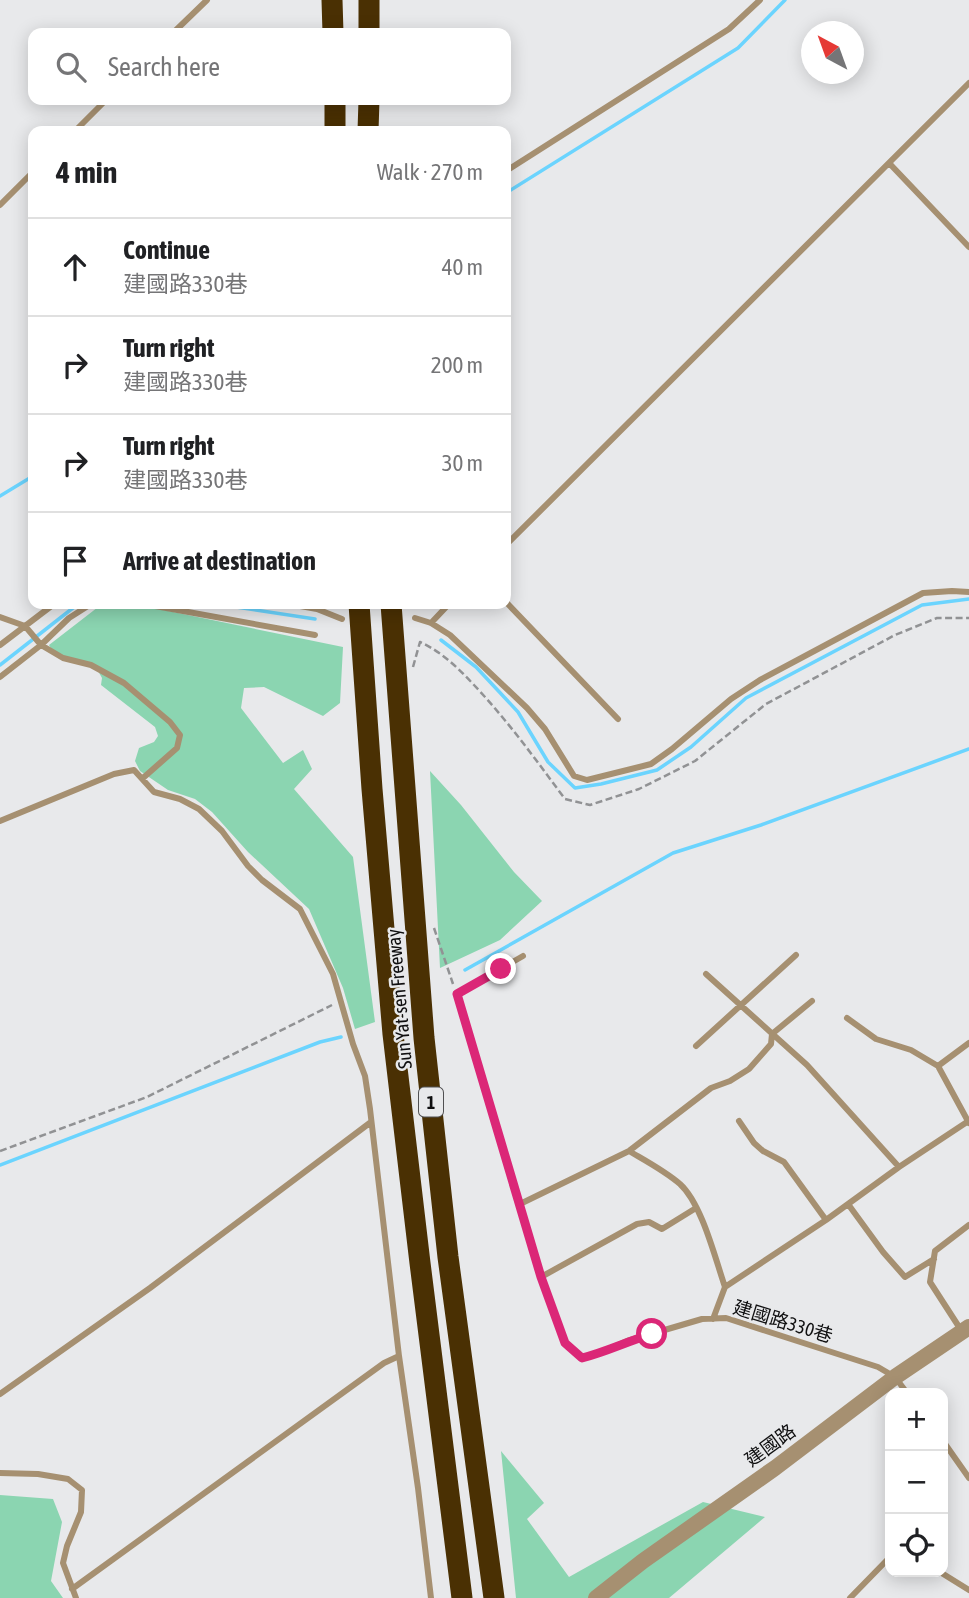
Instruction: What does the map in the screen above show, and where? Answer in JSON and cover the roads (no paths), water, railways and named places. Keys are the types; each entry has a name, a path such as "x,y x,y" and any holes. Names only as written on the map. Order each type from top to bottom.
{"highway":[{"path":"332,0 333,28"},
{"path":"369,0 369,28"},
{"path":"335,105 335,126"},
{"path":"369,105 369,126"},
{"name":"Sun Yat-sen Freeway","path":"359,609 393,1034 462,1598"},
{"name":"Sun Yat-sen Freeway","path":"391,609 424,1038 449,1257 494,1598"}],"street":[{"name":"建國路","path":"596,1598 895,1377 966,1329"}],"lane":[{"path":"178,28 207,0"},
{"path":"511,168 729,29 760,0"},
{"path":"511,540 969,83"},
{"path":"80,126 101,105"},
{"path":"889,163 969,247"},
{"path":"0,205 28,177"},
{"path":"415,618 431,622 450,635 527,708 545,729 574,776 587,780 651,764 731,699 760,680 923,593 969,592"},
{"path":"511,607 618,719"},
{"path":"0,645 27,628 48,609"},
{"path":"0,677 83,609"},
{"path":"172,609 315,635"},
{"path":"317,609 342,619"},
{"path":"431,622 444,609"},
{"path":"0,617 27,628 40,643 63,658 92,665 124,683 170,722 180,735 177,748 143,778"},
{"path":"0,821 114,774 134,770 154,792 180,799 199,809 222,831 262,880 300,909 333,974 365,1076 430,1598"},
{"path":"696,1046 796,955"},
{"name":"建國路330巷","path":"523,956 457,994 541,1277 565,1343 582,1358 627,1341 702,1319 726,1318 878,1367 895,1377"},
{"path":"706,974 807,1065 899,1167"},
{"path":"520,1204 629,1152 711,1088 730,1081 749,1069 771,1044 772,1034 812,1001"},
{"path":"713,1318 725,1287 826,1220 899,1167 968,1123 938,1066 911,1050 876,1038 847,1018"},
{"path":"938,1066 969,1043"},
{"path":"739,1121 754,1143 784,1162 826,1220"},
{"path":"0,1394 150,1287 371,1122"},
{"path":"629,1152 681,1185 696,1208 725,1287"},
{"path":"848,1204 905,1278 934,1259"},
{"path":"541,1277 637,1224 649,1222 662,1229 696,1208"},
{"path":"966,1329 930,1282 935,1251 969,1225"},
{"path":"72,1589 374,1370 399,1356"},
{"path":"895,1377 903,1388"},
{"path":"948,1448 969,1478"},
{"path":"0,1473 38,1474 68,1479 82,1490 81,1512 63,1563 76,1598"},
{"path":"850,1598 885,1562"},
{"path":"948,1577 969,1590"}],"waterway":[{"path":"511,190 738,48 785,0"},
{"path":"0,496 28,479"},
{"path":"441,640 476,667 518,712 548,762 575,788 657,770 691,747 746,698 922,605 969,599"},
{"path":"0,665 72,609"},
{"path":"249,609 315,619"},
{"path":"465,970 673,853 761,825 969,749"},
{"path":"0,1165 320,1042 341,1037"}]}
